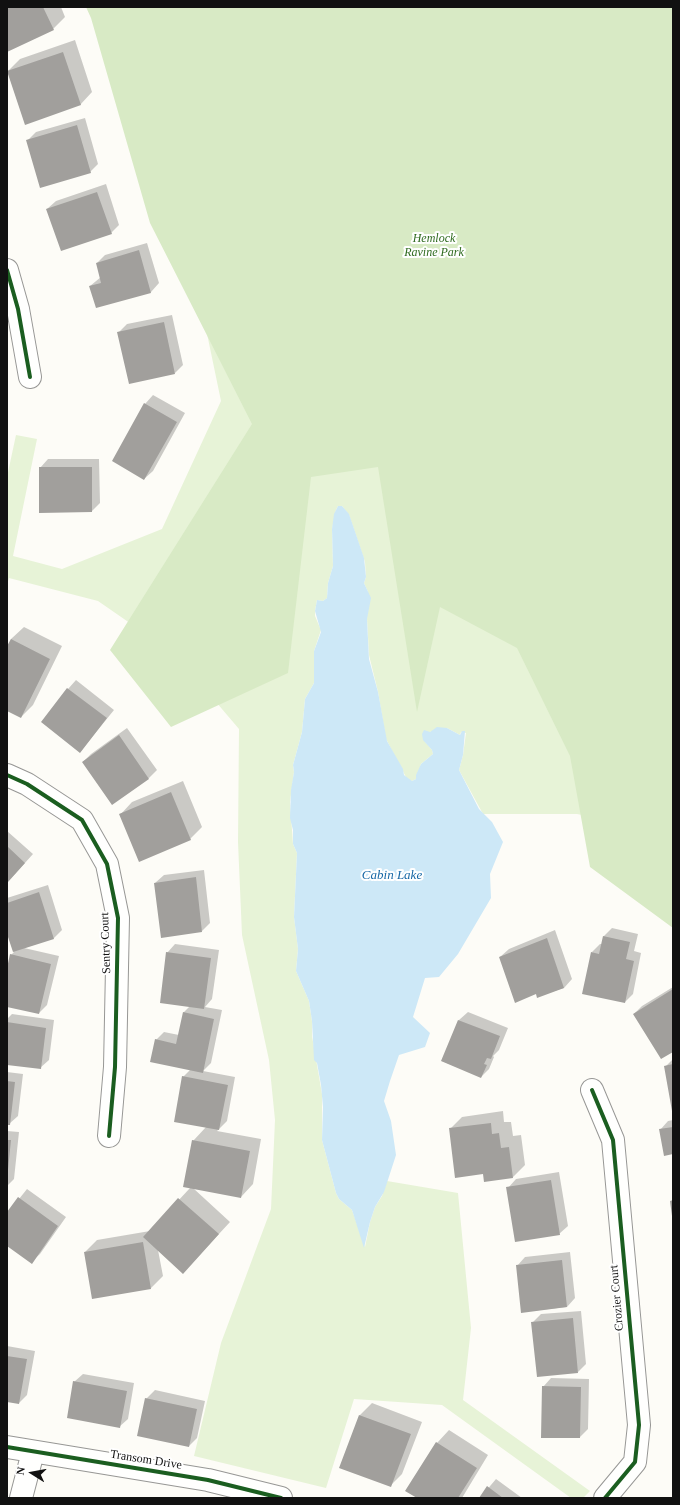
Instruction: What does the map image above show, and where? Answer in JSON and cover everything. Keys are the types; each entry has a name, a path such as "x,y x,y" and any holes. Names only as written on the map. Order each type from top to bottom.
{"street":[{"path":"7,270 18,309 30,376"},
{"name":"Sentry Court","path":"7,775 27,784 82,820 107,864 118,918 116,1036 109,1136"},
{"name":"Crozier Court","path":"592,1090 613,1140 639,1425 635,1462 605,1498"},
{"name":"Transom Drive","path":"7,1447 208,1480 281,1498"},
{"path":"21,1498 33,1452"}],"green space":[{"name":"Hemlock Ravine Park","path":"86,7 673,7 673,928 590,867 570,756 517,648 440,607 417,712 378,467 311,477 288,673 171,727 110,650 252,424 150,223 91,18"},
{"name":"Hemlock Ravine Park","path":"673,7 673,834 577,814 483,814 459,770 466,733 461,732 460,735 447,728 430,732 423,739 432,750 433,754 421,764 416,779 412,781 407,779 386,739 378,692 369,655 367,619 368,592 364,583 366,577 365,562 349,515 342,506 338,506 336,510 332,529 333,566 328,583 327,598 323,601 317,600 315,611 315,616 321,630 314,651 315,677 314,683 305,699 302,732 293,765 294,772 290,802 293,844 297,853 294,917 298,949 296,971 309,1001 312,1021 312,1036 322,1094 322,1140 336,1193 339,1199 352,1210 365,1247 370,1222 375,1207 382,1196 387,1181 458,1193 471,1328 463,1400 590,1491 583,1498 571,1498 442,1405 354,1399 326,1488 194,1456 221,1343 271,1209 275,1120 269,1060 242,935 238,842 239,729 176,655 98,601 9,578 7,585 7,477 16,435 37,439 13,556 62,569 162,529 221,401 200,300"}],"water":[{"name":"Cabin Lake","path":"338,506 342,506 349,514 364,558 366,577 364,583 371,598 367,619 369,659 378,692 387,741 403,769 404,775 412,781 416,779 416,775 421,764 433,754 432,750 423,740 422,734 424,730 430,732 437,727 447,728 460,735 462,731 465,731 463,755 459,770 479,809 492,822 503,842 490,874 491,898 458,954 439,977 425,978 413,1017 430,1033 425,1047 399,1055 390,1081 384,1101 391,1121 396,1155 384,1192 375,1207 364,1248 352,1210 339,1199 336,1193 322,1140 323,1107 321,1085 317,1063 314,1060 312,1021 309,1001 296,971 298,949 294,917 297,853 293,844 293,830 290,818 291,790 294,772 293,765 302,732 305,699 314,683 314,651 321,632 315,611 317,600 323,601 327,598 328,583 333,566 332,529 334,514"}],"building":[{"path":"7,7 43,7 54,30 7,52"},
{"path":"63,52 81,105 25,125 7,71"},
{"path":"77,125 91,173 40,188 26,140"},
{"path":"97,192 112,234 61,251 46,209"},
{"path":"139,250 151,293 96,308 89,286 101,283 96,263"},
{"path":"164,322 175,374 129,384 117,332"},
{"path":"144,403 177,422 144,480 112,461"},
{"path":"39,467 92,467 92,512 39,513"},
{"path":"11,639 50,659 21,718 7,711 7,646"},
{"path":"67,688 107,718 80,753 41,722"},
{"path":"119,735 149,779 112,805 82,762"},
{"path":"171,792 191,840 139,862 119,814"},
{"path":"7,846 25,863 7,883"},
{"path":"196,877 202,932 161,938 154,883"},
{"path":"39,892 54,939 13,952 7,934 7,903"},
{"path":"603,936 630,942 626,959 634,961 625,1003 582,994 591,952 599,954"},
{"path":"547,938 564,988 537,998 536,994 515,1003 499,957"},
{"path":"166,952 211,958 204,1009 160,1003"},
{"path":"10,954 51,964 39,1014 7,1007 7,968"},
{"path":"673,989 673,1052 661,1059 633,1014"},
{"path":"183,1012 214,1019 203,1073 150,1062 155,1039 176,1044"},
{"path":"458,1020 500,1036 491,1059 487,1058 484,1064 487,1065 481,1078 441,1061"},
{"path":"7,1022 46,1028 41,1069 7,1065"},
{"path":"673,1064 673,1111 672,1111 664,1066"},
{"path":"182,1076 228,1085 219,1130 174,1122"},
{"path":"7,1081 15,1082 10,1125 7,1125"},
{"path":"491,1123 492,1134 499,1133 501,1148 509,1147 513,1178 484,1182 483,1174 455,1178 449,1128"},
{"path":"673,1127 673,1154 664,1156 659,1129"},
{"path":"7,1140 11,1140 8,1170 7,1170"},
{"path":"192,1140 250,1151 241,1198 183,1187"},
{"path":"551,1180 560,1235 515,1242 506,1187"},
{"path":"18,1197 58,1226 32,1264 7,1246 7,1212"},
{"path":"178,1198 219,1234 183,1274 143,1237"},
{"path":"673,1200 673,1216 672,1216 670,1201"},
{"path":"143,1242 151,1289 92,1299 84,1252"},
{"path":"562,1260 567,1307 521,1313 516,1265"},
{"path":"573,1318 578,1373 537,1377 531,1322"},
{"path":"7,1356 27,1359 19,1404 7,1402"},
{"path":"73,1381 127,1391 120,1428 67,1418"},
{"path":"542,1386 581,1387 580,1438 541,1438"},
{"path":"145,1398 197,1409 189,1447 137,1436"},
{"path":"359,1415 411,1434 391,1487 339,1468"},
{"path":"436,1442 477,1468 458,1498 417,1498 405,1491"},
{"path":"487,1486 503,1498 479,1498"}],"cycle path":[{"path":"7,270 18,309 30,377"},
{"path":"7,775 27,784 82,820 107,864 118,918 115,1067 109,1136"},
{"path":"592,1090 613,1140 639,1425 635,1462 605,1498"},
{"path":"7,1447 208,1480 281,1498"}]}
